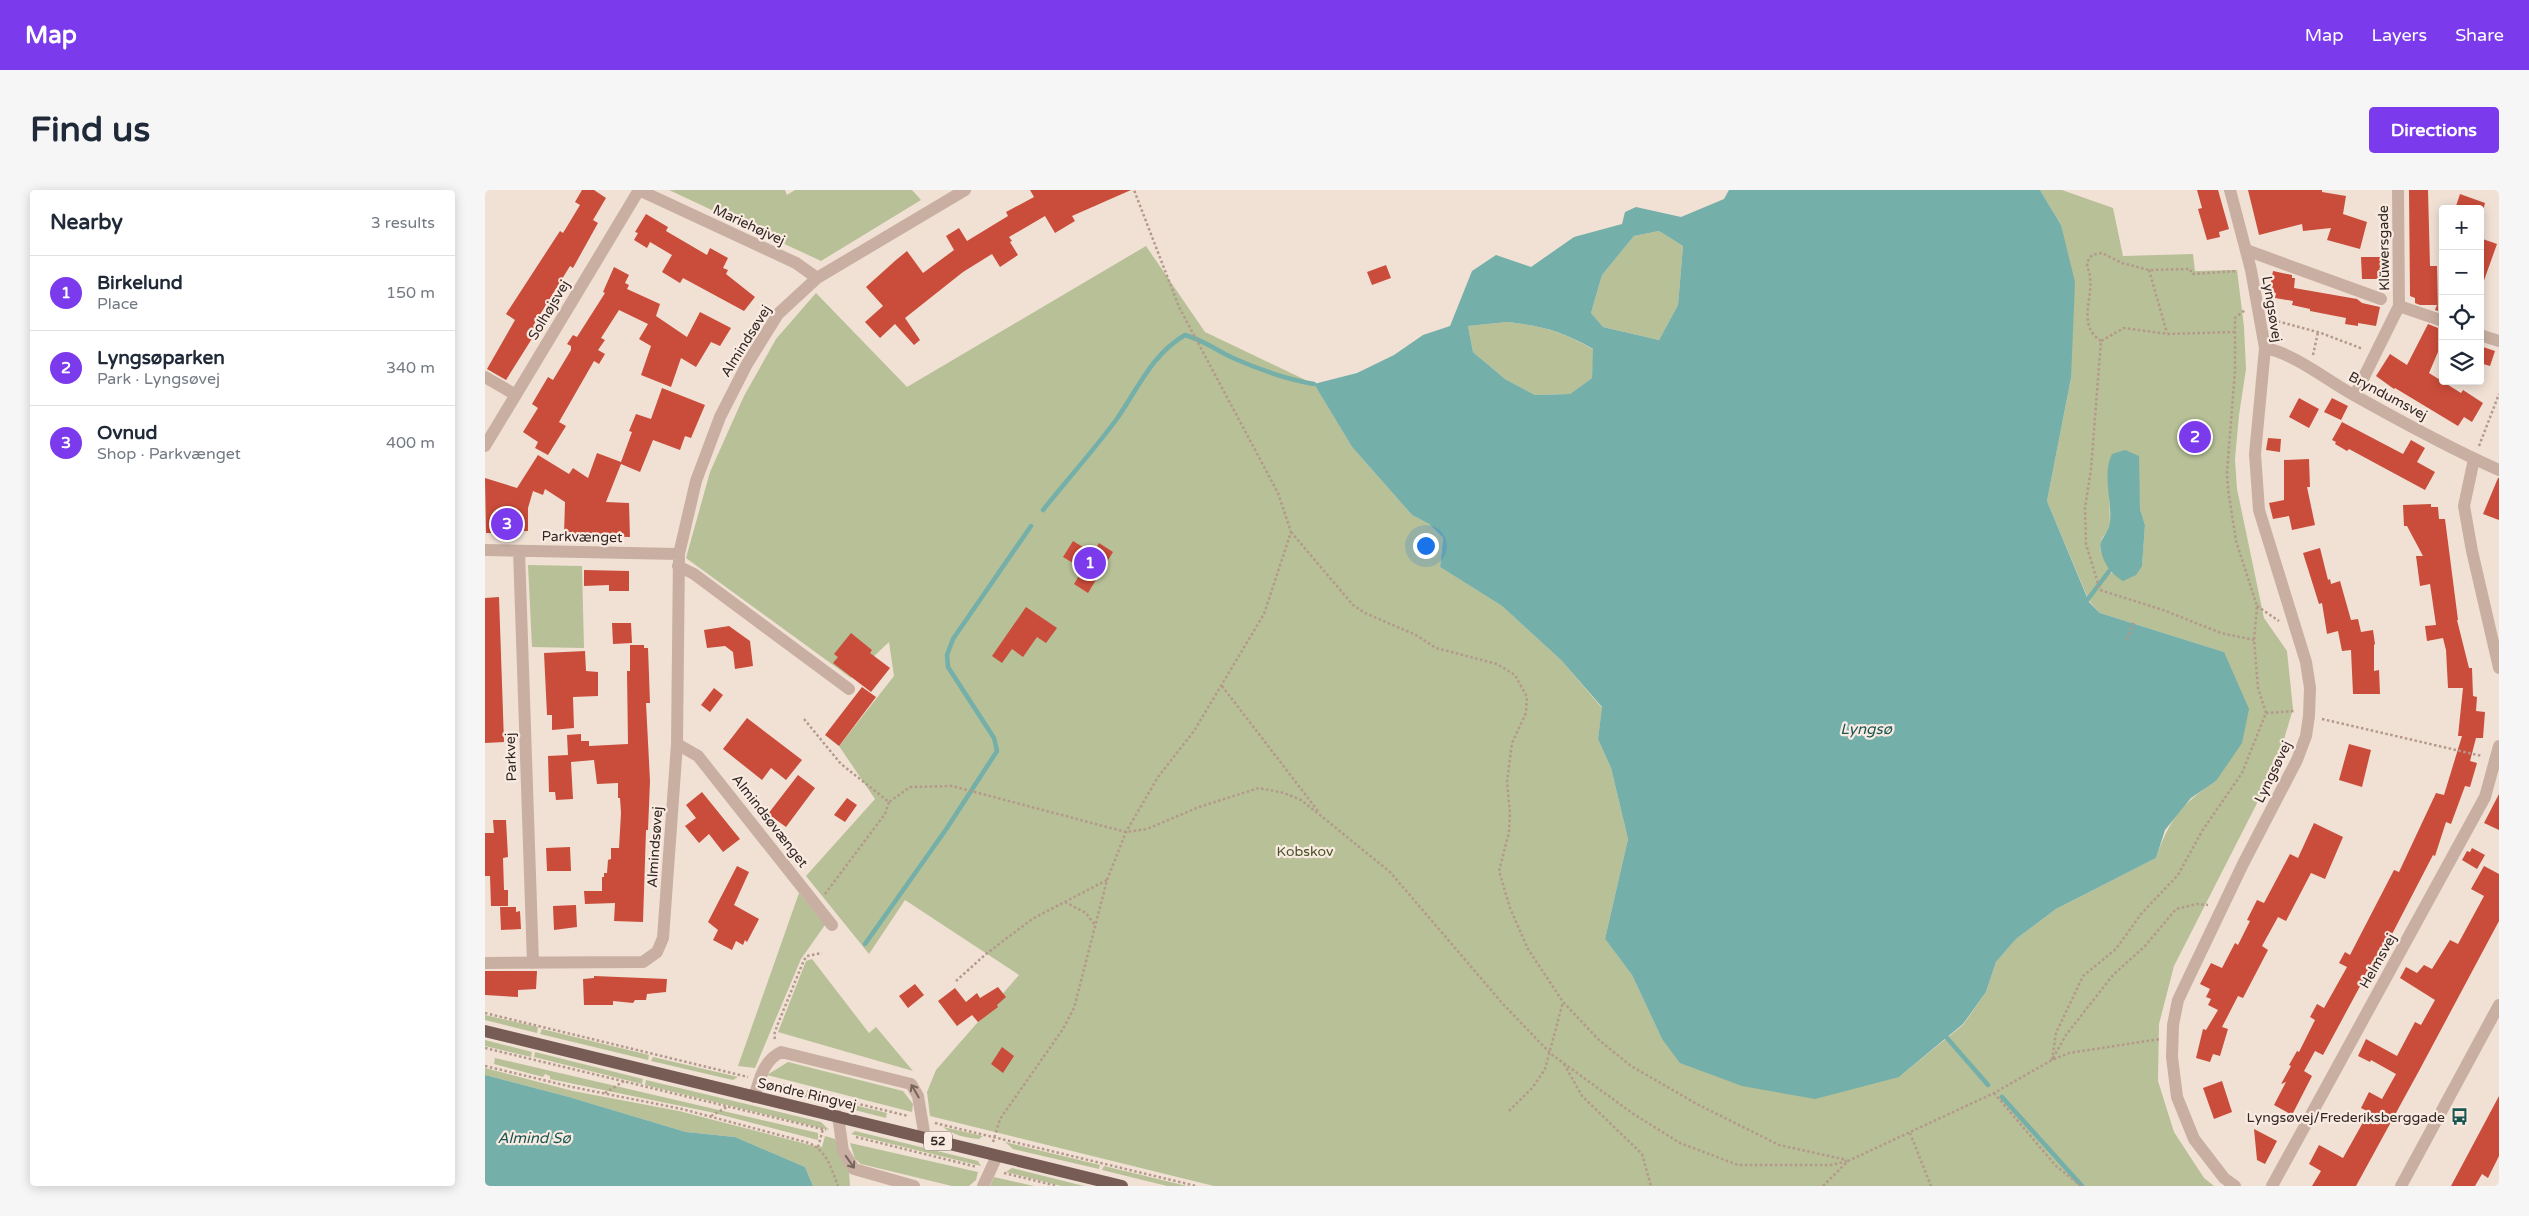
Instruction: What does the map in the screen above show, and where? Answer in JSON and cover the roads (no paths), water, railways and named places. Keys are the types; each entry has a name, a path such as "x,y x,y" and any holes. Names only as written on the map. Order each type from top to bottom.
{"main road":[{"name":"Søndre Ringvej","path":"485,1031 1122,1186"}],"street":[{"name":"Mariehøjvej","path":"639,190 796,263 817,278"},
{"name":"Solhøjsvej","path":"485,446 639,190"},
{"name":"Almindsøvej","path":"485,963 643,962 657,952 663,938 677,744 678,560 696,481 720,417 738,381 778,314 817,278 965,190"},
{"name":"Lyngsøvej","path":"2230,190 2251,270 2265,348 2255,454 2259,510 2306,662 2310,688 2306,736 2297,760 2178,1000 2171,1037 2177,1097 2194,1139 2224,1178 2235,1186"},
{"name":"Klüwersgade","path":"2355,395 2399,306 2398,190"},
{"name":"Lyngsøvej","path":"2246,250 2381,299"},
{"name":"Klüwersgade","path":"2399,306 2439,320"},
{"path":"2484,335 2499,341"},
{"name":"Bryndumsvej","path":"2265,348 2283,354 2474,459 2499,470"},
{"path":"485,376 516,394"},
{"path":"2474,459 2464,506 2476,571 2499,668"},
{"name":"Parkvænget","path":"485,550 678,560"},
{"name":"Parkvej","path":"519,551 533,963"},
{"path":"678,560 694,574 849,688"},
{"name":"Almindsøvænget","path":"677,744 698,756 833,925"},
{"name":"Helmsvej","path":"2272,1186 2485,797 2499,746"},
{"path":"2401,1186 2499,1005"},
{"path":"754,1097 764,1067 773,1056 781,1052 911,1084 918,1096 925,1138"},
{"path":"838,1116 843,1151 854,1169 914,1186"},
{"path":"983,1186 991,1170 994,1156"}],"water":[{"name":"Lyngsø","path":"1729,190 2040,190 2061,225 2075,282 2071,378 2047,501 2089,602 2100,613 2224,652 2249,709 2242,743 2216,781 2191,798 2165,830 2156,858 2056,909 2016,939 1996,962 1986,992 1963,1024 1899,1077 1815,1099 1742,1086 1680,1063 1662,1039 1632,975 1605,939 1628,839 1611,768 1598,739 1602,707 1561,660 1502,606 1440,567 1443,538 1429,524 1412,515 1352,447 1314,384 1357,373 1394,355 1423,335 1450,326 1472,271 1496,255 1531,267 1574,237 1622,224 1625,212 1636,207 1681,217 1724,199","holes":["1659,231 1683,246 1678,305 1659,340 1603,327 1591,313 1602,275 1634,236","1507,322 1552,330 1593,349 1592,378 1570,394 1535,395 1505,379 1473,352 1468,326"]},
{"path":"2125,450 2139,456 2140,509 2145,525 2142,566 2136,575 2123,581 2109,568 2102,556 2100,547 2110,522 2107,479 2109,462 2112,454"},
{"name":"Almind Sø","path":"485,1075 569,1097 686,1132 735,1137 805,1167 813,1186 485,1186"}],"waterway":[{"path":"1043,510 1116,420 1154,363 1163,352 1185,335 1253,366 1283,377 1314,384"},
{"path":"865,944 947,828 997,751 994,738 948,667 947,655 953,639 1031,526"},
{"path":"2088,599 2110,570"},
{"path":"1947,1038 1988,1085"},
{"path":"2002,1097 2082,1186"}],"place":[{"name":"Lyngsøparken","path":"2195,437"},
{"name":"Ovnud","path":"507,524"},
{"name":"Birkelund","path":"1090,563"},
{"name":"Lyngsøvej/Frederiksberggade","path":"2459,1117"}],"park label":[{"name":"Kobskov","path":"1305,851"}]}
